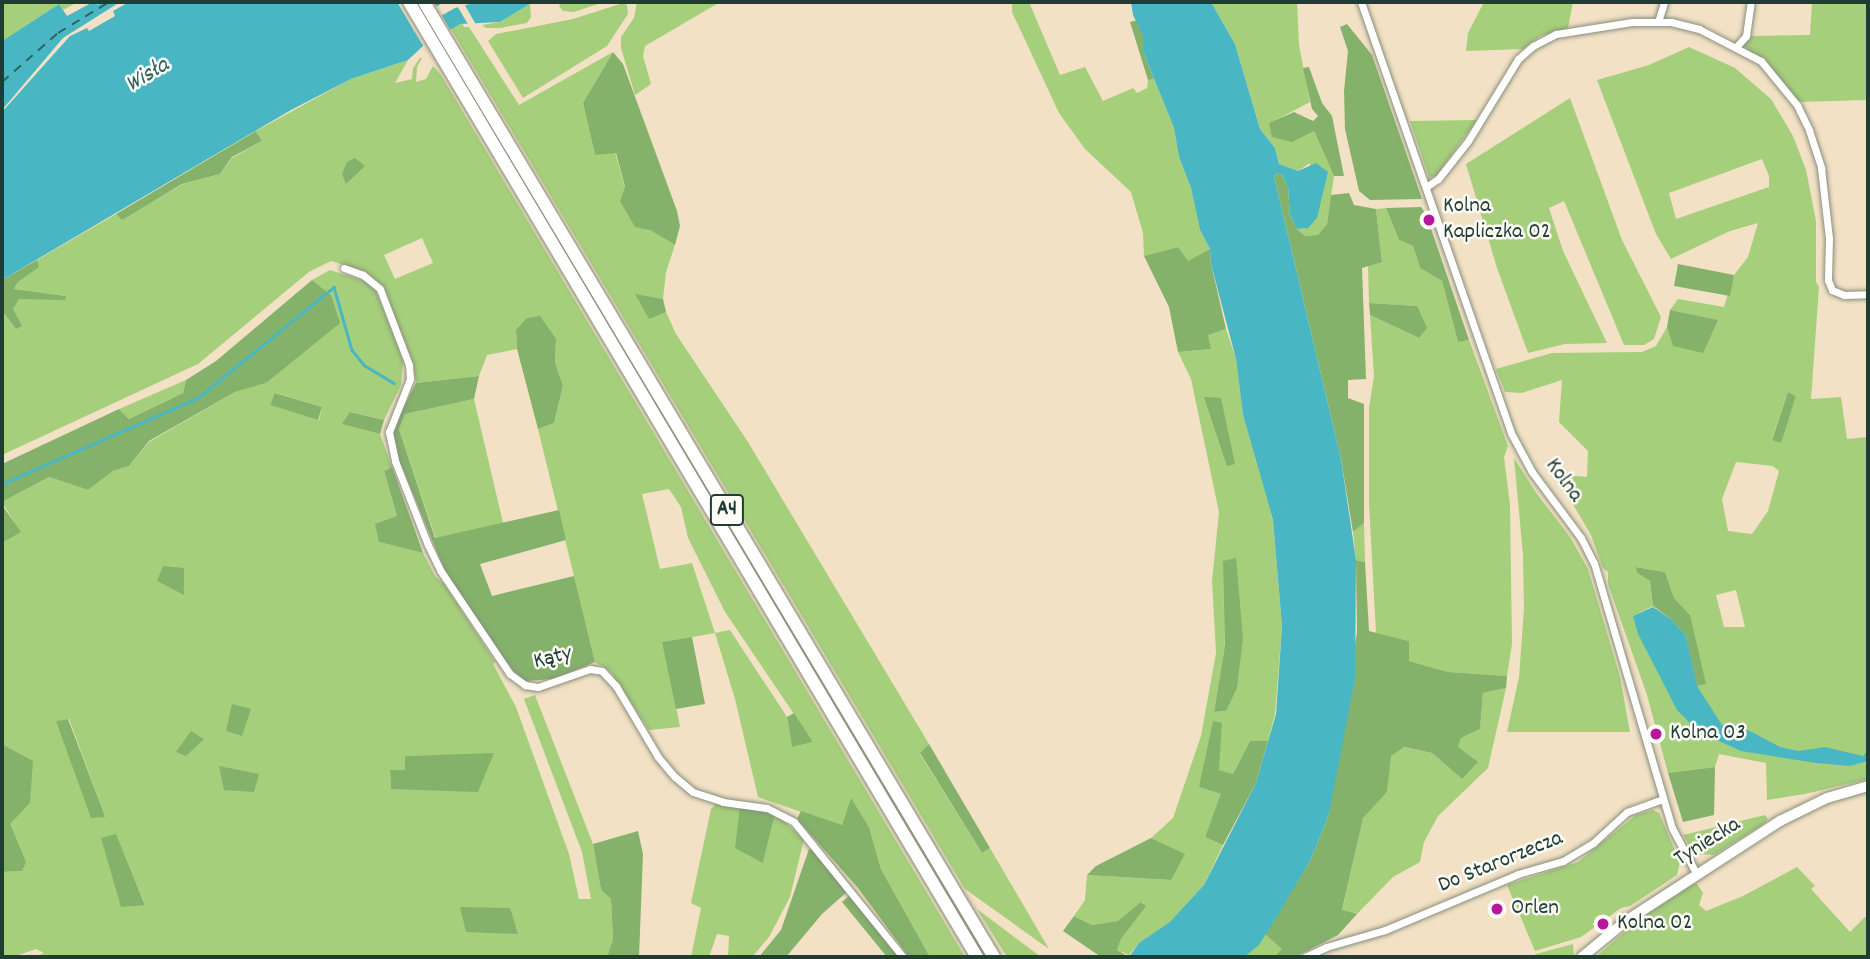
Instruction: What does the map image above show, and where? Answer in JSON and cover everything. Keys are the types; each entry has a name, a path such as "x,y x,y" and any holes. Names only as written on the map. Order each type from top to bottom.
{"highway":[{"name":"A4","path":"409,2 454,65 994,957"},
{"name":"A4","path":"424,2 454,65 977,957"}],"street":[{"name":"Kolna","path":"1362,2 1511,433 1532,472 1581,538 1594,563 1663,799"},
{"path":"1657,22 1664,2"},
{"path":"1736,47 1745,36 1751,2"},
{"path":"1426,187 1438,179 1468,141 1518,59 1532,46 1556,34 1632,22 1657,22 1699,29 1761,61 1797,105 1809,130 1821,168 1832,290 1844,295 1868,294"},
{"name":"Kąty","path":"344,268 363,275 380,289 407,356 410,379 389,432 395,461 428,545 440,570 510,674 525,685 538,687 590,669 602,671 616,685 658,757 675,777 693,792 723,802 768,808 794,822 903,957"},
{"name":"Tyniecka","path":"1582,957 1626,921 1696,873 1800,810 1868,786"},
{"path":"1663,799 1676,837 1696,873"},
{"name":"Do Starorzecza","path":"1305,957 1326,947 1385,930 1518,874 1563,861 1593,843 1628,812 1663,799"}],"green space":[{"path":"2,2 74,4 63,10 59,4 2,41"},
{"path":"561,2 604,2 574,12 563,11 559,6"},
{"path":"637,2 720,2 645,46 643,56 651,84 635,95 621,48 621,37 634,18"},
{"path":"1012,2 1029,2 1060,75 1085,67 1103,101 1133,88 1137,93 1147,88 1148,80 1154,79 1174,128 1179,157 1191,188 1200,230 1210,249 1187,262 1178,247 1144,256 1143,233 1131,192 1085,149 1059,113 1012,12"},
{"path":"1211,2 1297,2 1299,45 1310,102 1270,123 1314,131 1334,176 1327,224 1318,235 1305,236 1297,229 1308,228 1310,163 1298,171 1279,164 1275,148 1260,129 1235,44"},
{"path":"1484,2 1573,2 1568,28 1540,36 1523,49 1466,51 1468,33"},
{"path":"1812,2 1868,2 1868,100 1799,102 1743,45 1749,36 1810,35"},
{"path":"623,3 627,5 628,14 607,46 523,98 488,41 496,34 573,19"},
{"path":"530,4 531,17 527,23 500,28 486,28 482,25 500,22"},
{"path":"1138,20 1144,36 1144,54 1154,79 1148,80 1130,22"},
{"path":"462,23 464,27 469,27 519,105 613,52 583,103 595,155 615,152 625,188 650,230 675,245 666,272 663,299 636,295 649,318 666,312 676,334 748,442 929,744 920,754 982,853 990,848 1049,949 965,889 451,29"},
{"path":"1347,24 1372,55 1422,199 1370,200 1359,191 1345,129 1344,91 1348,51 1340,27"},
{"path":"1689,47 1735,68 1771,99 1793,136 1806,170 1816,221 1816,282 1819,287 1811,399 1841,397 1847,439 1868,437 1868,779 1767,800 1766,763 1719,754 1715,767 1668,773 1647,695 1608,584 1608,572 1603,568 1591,535 1562,486 1562,475 1587,477 1588,451 1559,422 1562,380 1522,393 1505,392 1496,369 1552,353 1642,352 1656,346 1667,327 1674,346 1717,320 1670,310 1678,299 1724,307 1734,275 1748,257 1758,223 1730,231 1671,259 1656,234 1597,80 1649,65","holes":["1762,159 1769,176 1769,187 1676,219 1669,193","1788,392 1796,396 1780,443 1772,439","1736,462 1773,466 1779,471 1768,511 1752,534 1728,531 1722,499","1637,567 1665,572 1674,598 1690,615 1684,678 1633,616 1653,606 1650,581 1637,573","1736,590 1745,627 1724,627 1716,595"]},
{"path":"613,52 623,64 677,211 680,226 675,245 650,230 635,227 620,201 625,187 616,153 595,155 583,103"},
{"path":"422,58 417,67 416,82 426,79 433,66 441,75 965,957 930,957 881,869 869,827 851,799 842,826 758,797 735,699 715,633 663,642 680,727 649,730 611,672 595,662 538,429 554,423 563,386 555,362 556,339 516,330 517,349 487,355 479,376 416,383 413,362 382,285 366,272 331,261 309,272 198,364 2,455 2,311 16,329 12,309 19,299 66,296 14,289 18,282 38,267 37,260 116,214 122,219 183,184 220,174 232,158 262,141 256,131 351,79 408,60 395,83 412,79 413,68","holes":["422,238 433,263 395,279 384,255","669,489 681,507 688,538 725,612 813,742 792,747 787,717 730,630 715,633 692,563 660,569 642,494"]},
{"path":"1309,67 1322,103 1332,116 1344,176 1334,176 1314,131 1292,142 1272,137 1269,123 1294,112 1313,121 1318,116 1312,109 1303,68"},
{"path":"1570,98 1622,240 1661,317 1654,339 1644,345 1624,345 1564,201 1549,208 1563,251 1607,343 1565,344 1528,353 1497,268 1466,164"},
{"path":"1477,120 1436,176 1429,177 1410,121"},
{"path":"256,131 262,141 232,157 220,174 182,184 122,220 116,214"},
{"path":"355,158 365,166 346,184 342,174 347,162"},
{"path":"1277,173 1282,175 1288,187 1290,215 1297,229 1305,236 1318,235 1327,224 1331,195 1349,193 1354,205 1376,209 1382,262 1362,268 1366,379 1348,380 1348,398 1364,404 1364,523 1353,532 1341,459 1274,176"},
{"path":"1421,207 1426,214 1469,340 1458,342 1442,281 1420,268 1413,246 1399,240 1386,208"},
{"path":"1386,208 1399,240 1413,246 1420,268 1442,281 1458,342 1469,340 1508,446 1504,457 1510,505 1512,644 1507,676 1448,672 1409,661 1409,641 1376,633 1369,504 1369,408 1374,376 1370,315 1419,338 1417,306 1369,303 1368,266 1382,261 1376,209"},
{"path":"1178,247 1188,261 1210,249 1226,329 1208,335 1211,349 1178,352 1169,307 1144,256"},
{"path":"37,260 39,267 18,282 14,289 66,296 65,300 19,299 13,309 22,326 16,329 2,311 2,280"},
{"path":"1678,264 1734,275 1730,296 1674,286"},
{"path":"330,270 370,283 377,293 403,360 401,385 384,420 351,412 343,424 380,434 392,467 384,471 397,516 379,542 423,553 435,576 445,585 495,662 493,664 516,707 569,854 579,899 591,899 582,852 524,699 535,695 593,844 601,890 611,899 613,939 607,957 36,957 44,953 36,949 13,957 2,957 2,872 22,871 9,824 30,803 2,739 2,543 20,532 2,502 49,477 88,490 113,471 129,466 149,442 235,392 266,383 331,295 312,280","holes":["276,393 322,407 319,420 270,405","69,719 105,816 57,721","494,754 391,789 390,770 405,770 406,756","116,835 145,905 101,839"]},
{"path":"312,280 331,295 340,323 266,383 235,392 149,441 129,466 113,471 88,490 49,477 2,502 2,464 119,409 129,419 183,393 186,380 216,361"},
{"path":"635,294 663,299 666,312 649,319"},
{"path":"1369,303 1417,306 1427,328 1419,338 1370,315"},
{"path":"1670,310 1718,320 1703,353 1673,346 1667,327"},
{"path":"540,316 556,339 555,362 563,386 554,423 538,429 517,349 516,330 527,318"},
{"path":"1226,329 1236,359 1243,415 1273,520 1282,626 1275,714 1268,741 1250,741 1233,774 1218,770 1222,723 1199,787 1222,794 1205,837 1223,845 1204,885 1170,923 1139,943 1129,955 1117,950 1121,939 1145,906 1142,902 1118,921 1092,925 1074,916 1085,900 1087,875 1171,880 1184,854 1151,838 1173,818 1201,736 1216,653 1212,581 1219,512 1191,379 1178,352 1211,349 1207,335","holes":["1225,647 1226,711 1214,712"]},
{"path":"479,376 474,399 405,414 399,429 435,538 559,510 566,540 480,564 492,596 574,576 595,662 553,679 525,681 512,670 445,571 394,447 391,433 416,383"},
{"path":"186,380 183,393 129,419 119,409"},
{"path":"1788,392 1796,396 1781,443 1772,440"},
{"path":"275,393 322,407 318,420 270,405"},
{"path":"1204,397 1221,398 1235,464 1227,466"},
{"path":"474,399 503,523 436,539 399,429 405,414"},
{"path":"350,412 384,420 380,434 342,424"},
{"path":"1514,458 1570,537 1588,569 1620,677 1630,732 1507,732 1519,677 1524,609 1523,555"},
{"path":"392,467 423,553 379,542 375,524 397,516 384,471"},
{"path":"2,505 21,532 2,543"},
{"path":"1364,523 1365,562 1356,560 1353,532"},
{"path":"1236,558 1243,638 1237,688 1226,711 1214,712 1225,645 1223,561"},
{"path":"1356,560 1365,562 1369,631 1409,641 1409,661 1448,672 1507,676 1506,688 1483,693 1480,729 1461,738 1458,747 1478,762 1462,779 1432,753 1404,747 1391,756 1387,792 1363,818 1342,910 1357,914 1338,935 1295,957 1274,957 1282,949 1265,934 1311,859 1329,814 1357,632"},
{"path":"163,566 184,568 184,595 157,581"},
{"path":"1636,567 1665,572 1674,598 1690,615 1706,684 1697,686 1686,636 1671,619 1653,606 1650,581 1637,573"},
{"path":"692,637 705,704 676,709 662,642"},
{"path":"1506,688 1488,768 1438,816 1424,842 1420,862 1393,877 1357,914 1342,911 1363,817 1387,792 1390,756 1403,747 1432,753 1462,779 1458,746 1461,738 1480,729 1483,693"},
{"path":"232,704 251,709 242,736 226,731"},
{"path":"794,713 813,742 792,747 787,717"},
{"path":"68,719 105,817 91,818 56,721"},
{"path":"1213,721 1222,723 1219,770 1233,774 1250,741 1268,741 1256,783 1223,845 1205,837 1221,794 1199,787"},
{"path":"191,731 204,739 186,756 176,752"},
{"path":"2,739 5,746 33,761 30,803 10,824 26,862 22,871 2,872"},
{"path":"929,744 990,848 982,853 920,753"},
{"path":"494,753 478,792 391,789 390,770 405,770 405,756"},
{"path":"219,766 259,774 254,792 224,790"},
{"path":"1715,767 1714,815 1683,822 1668,773"},
{"path":"851,798 869,827 881,869 930,957 909,957 858,888 797,819 801,811 842,825"},
{"path":"716,804 740,807 763,863 775,814 804,839 790,897 769,937 752,957 728,957 729,936 717,934 709,957 691,957 701,908 691,903 711,809"},
{"path":"740,807 775,814 763,863 735,848"},
{"path":"1653,810 1659,813 1680,862 1677,875 1630,906 1621,908 1581,937 1535,951 1507,885 1578,862 1636,815"},
{"path":"1765,815 1768,819 1765,823 1714,855 1694,854 1683,835"},
{"path":"638,831 643,854 639,957 607,957 613,939 611,899 601,890 593,844"},
{"path":"116,834 145,905 121,907 101,838"},
{"path":"1151,838 1185,854 1171,880 1087,875 1096,866"},
{"path":"809,849 815,850 848,891 822,914 786,957 759,957 781,930"},
{"path":"1797,867 1815,886 1811,889 1850,932 1868,914 1868,957 1596,957 1637,921 1693,884 1697,884 1703,893 1699,905 1706,911 1743,896"},
{"path":"850,895 900,957 887,957 842,902"},
{"path":"1141,902 1146,906 1121,939 1117,950 1129,957 1101,957 1063,931 1074,916 1092,925 1118,921"},
{"path":"460,907 510,908 518,934 466,932"},
{"path":"977,909 1041,957 1007,957"},
{"path":"1265,934 1283,949 1274,957 1244,957"},
{"path":"1573,944 1574,957 1532,957 1536,954"}],"water":[{"path":"93,2 98,5 99,2 120,2 63,38 2,110 2,41 59,4 67,16"},
{"name":"Wisła","path":"129,2 444,2 410,23 414,31 455,8 477,2 533,2 500,22 460,24 423,46 408,60 351,79 291,110 2,280 2,112 70,36 87,28 89,31 115,16 113,11"},
{"path":"1131,2 1211,2 1235,44 1260,129 1275,148 1279,164 1298,171 1316,163 1328,172 1317,218 1308,228 1297,229 1290,215 1288,187 1282,175 1277,173 1274,176 1341,459 1356,560 1355,679 1329,814 1311,859 1275,920 1259,945 1244,957 1129,957 1139,943 1170,922 1204,885 1256,783 1276,714 1282,626 1273,520 1243,415 1236,359 1211,264 1210,249 1200,230 1191,188 1179,157 1174,128 1144,54 1143,36 1133,15"},
{"path":"1653,607 1671,619 1686,636 1697,686 1722,725 1750,731 1780,747 1798,751 1825,747 1863,756 1868,750 1868,761 1850,766 1816,763 1741,751 1708,736 1677,710 1638,634 1633,616"}],"pier":[{"path":"397,2 434,2 438,9 414,24 415,27 440,12 452,33 425,49"},
{"path":"463,2 478,28 469,26 456,4"}],"waterway":[{"path":"2,484 199,397 334,287 352,350 364,365 394,383"}],"ferry route":[{"path":"2,82 58,33 109,2"}],"place":[{"name":"Kolna Kapliczka 02","path":"1429,220"},
{"name":"Kolna 03","path":"1656,734"},
{"name":"Orlen","path":"1497,909"},
{"name":"Kolna 02","path":"1603,924"}]}
